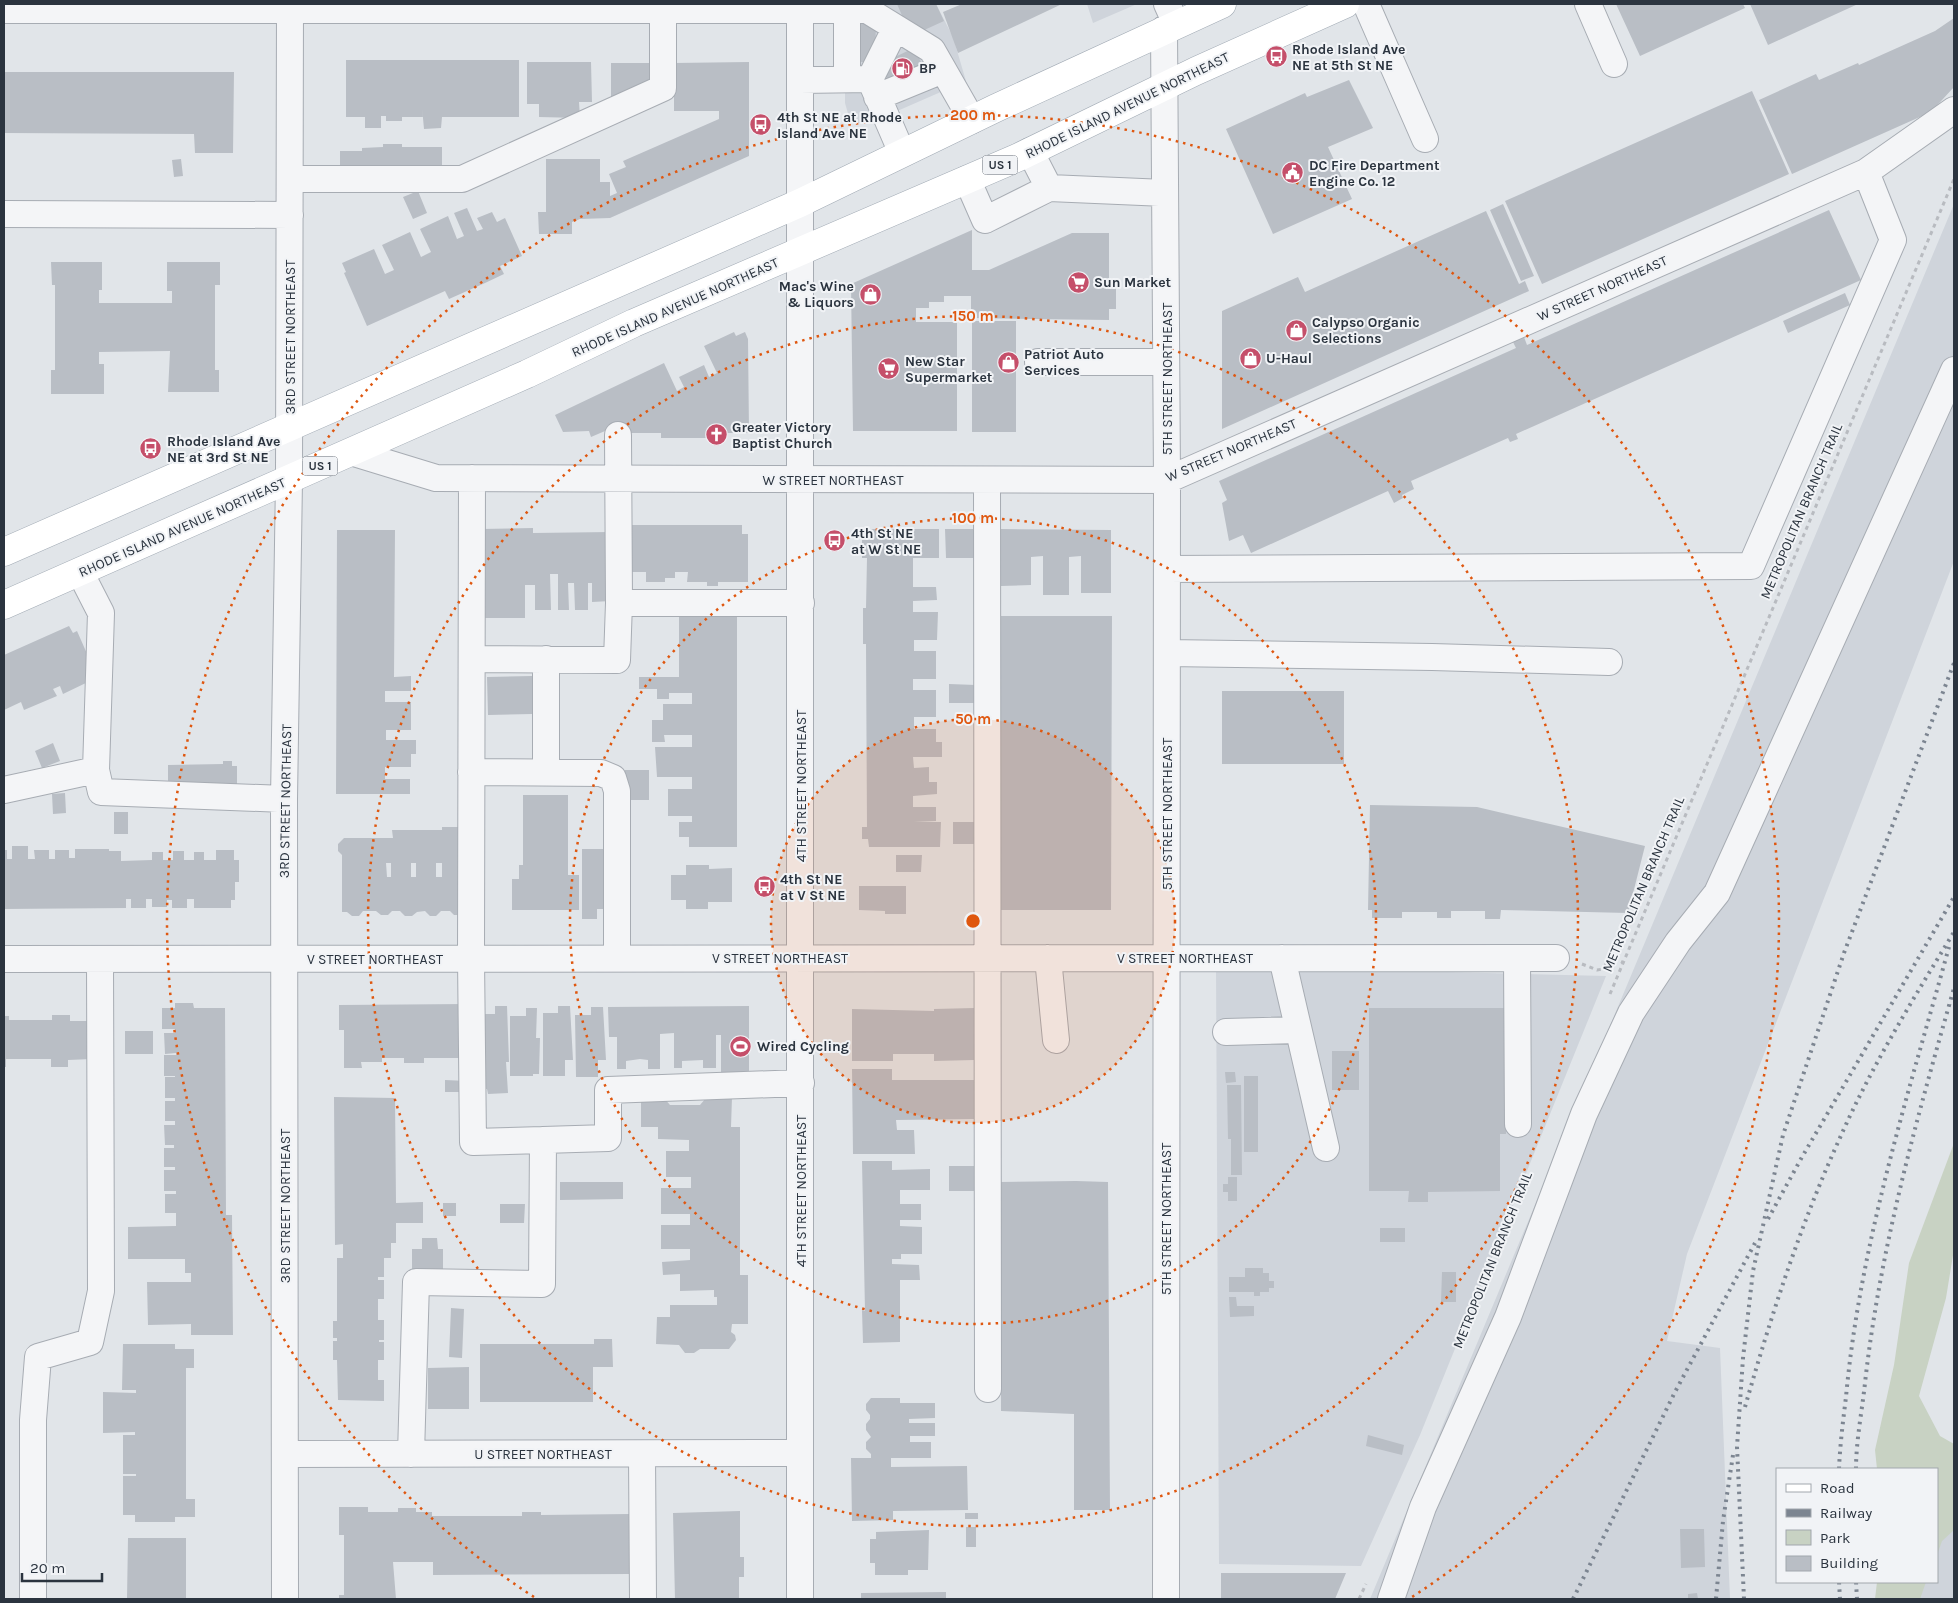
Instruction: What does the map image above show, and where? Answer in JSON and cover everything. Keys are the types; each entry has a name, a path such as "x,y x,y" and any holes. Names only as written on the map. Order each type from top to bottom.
{"main road":[{"path":"4,552 800,203 972,120 1169,19 1222,4"},
{"name":"RHODE ISLAND AVENUE NORTHEAST","path":"4,605 289,480 634,323 1030,151 1165,86 1344,4"}],"street":[{"path":"1366,4 1425,139"},
{"path":"1588,4 1614,64"},
{"path":"4,10 290,7 663,10 800,7 867,10 932,50 972,120"},
{"name":"3RD STREET NORTHEAST","path":"285,1599 284,799 289,480 290,7"},
{"name":"4TH STREET NORTHEAST","path":"800,7 800,1599"},
{"path":"290,179 462,179 471,175 663,88 663,10"},
{"path":"847,10 865,85 902,153"},
{"name":"5TH STREET NORTHEAST","path":"1166,1599 1167,480 1165,86 1169,19"},
{"path":"865,85 896,29"},
{"path":"800,80 865,85 943,70"},
{"name":"W STREET NORTHEAST","path":"351,452 436,478 1167,480 1866,172 1954,110"},
{"path":"1030,151 1048,188"},
{"path":"1167,569 1751,566 1893,240 1866,172"},
{"path":"967,179 985,220 1048,188 1165,193"},
{"path":"4,214 290,215"},
{"path":"1038,362 1166,362"},
{"path":"1391,1599 1422,1507 1508,1317 1584,1114 1631,1013 1678,942 1716,893 1954,370"},
{"path":"472,659 616,660 619,603 618,435"},
{"path":"472,478 471,958 473,1142 608,1138 608,1090 801,1083"},
{"path":"987,480 988,1389"},
{"path":"80,572 101,613 96,770 101,792 284,799"},
{"path":"619,603 801,603"},
{"path":"1167,653 1608,662"},
{"path":"546,660 546,772"},
{"path":"4,790 96,770"},
{"path":"472,772 601,773 613,778 617,791 617,958"},
{"path":"1048,958 1056,1040"},
{"path":"1282,958 1297,1030 1326,1148"},
{"path":"1517,958 1518,1124"},
{"name":"V STREET NORTHEAST","path":"4,959 1556,958"},
{"path":"33,1599 34,1420 38,1357 90,1342 101,1291 100,959"},
{"path":"1226,1032 1297,1030"},
{"path":"411,1454 416,1282 542,1284 544,1140"},
{"name":"U STREET NORTHEAST","path":"285,1454 800,1453"},
{"path":"642,1454 643,1599"}],"path":[{"name":"METROPOLITAN BRANCH TRAIL","path":"1607,999 1954,179"},
{"path":"1587,965 1597,970 1603,969 1610,956 1622,962"},
{"path":"1359,1599 1366,1582"}],"shaded area":[{"path":"845,4 936,4 953,37 966,81 872,122 857,123 849,117 845,103"},
{"path":"1087,4 1137,4 1093,23"},
{"path":"1954,204 1954,561 1687,1254 1667,1341 1720,1348 1730,1599 1370,1599"},
{"path":"1216,966 1606,976 1420,1435 1361,1566 1219,1564"},
{"path":"1954,1465 1954,1599 1902,1599 1908,1583 1938,1583 1938,1506"}],"green space":[{"path":"1954,1143 1954,1249 1946,1298 1919,1396 1940,1436 1954,1444 1954,1530 1942,1541 1938,1552 1938,1468 1877,1468 1875,1450 1894,1365 1909,1263"},
{"path":"1877,1583 1926,1583 1920,1599 1875,1599"}],"building":[{"path":"897,4 936,4 944,21 911,36"},
{"path":"962,4 1062,4 958,53 943,12"},
{"path":"1616,4 1743,4 1745,8 1640,56"},
{"path":"1750,4 1858,4 1768,45"},
{"path":"1954,18 1954,87 1931,112 1792,174 1759,100 1816,74 1819,80 1858,63 1859,65 1935,31"},
{"path":"850,23 876,23 875,62 849,62"},
{"name":"BP","path":"914,48 926,72 892,89 880,64"},
{"path":"346,60 519,60 519,117 442,117 441,128 424,129 423,117 402,117 402,121 386,121 386,116 381,116 381,128 365,128 365,117 346,117"},
{"path":"527,62 591,62 592,102 579,102 580,118 539,117 539,104 527,104"},
{"path":"749,62 749,156 610,218 580,219 572,222 572,234 539,234 538,212 546,212 546,159 600,159 600,182 610,182 610,196 617,193 609,174 626,167 623,161 719,119 719,111 674,111 674,63"},
{"path":"611,63 654,63 654,86 611,106"},
{"path":"4,72 234,72 233,153 195,153 194,134 4,133"},
{"name":"DC Fire Department Engine Co. 12","path":"1349,80 1373,128 1328,147 1352,199 1273,234 1226,129 1305,93 1307,97"},
{"path":"1752,91 1789,174 1542,284 1505,201"},
{"path":"383,144 402,144 402,147 442,147 442,169 340,171 340,151 362,151 362,148 383,147"},
{"path":"181,159 183,176 174,177 172,160"},
{"path":"418,191 427,213 413,219 403,197"},
{"path":"1503,204 1534,276 1521,281 1490,210"},
{"path":"467,208 477,231 483,229 477,218 492,212 497,222 505,218 522,256 500,266 504,274 485,283 449,299 445,291 367,326 344,273 346,272 342,263 374,249 385,274 394,270 382,245 410,232 421,257 431,252 420,229 448,216 457,239 464,236 454,213"},
{"path":"1829,210 1861,280 1516,434 1518,439 1510,442 1508,438 1411,481 1414,489 1402,495 1403,498 1394,503 1388,491 1251,553 1243,535 1229,541 1222,503 1227,500 1219,481 1516,348 1513,342 1524,337 1527,345"},
{"path":"1486,211 1519,284 1525,281 1529,291 1222,429 1222,311 1298,277 1305,292"},
{"path":"972,230 972,270 989,270 1072,233 1109,233 1109,287 1116,287 1116,309 1109,309 1109,320 971,318 971,296 944,296 944,302 929,302 929,308 916,308 916,322 957,322 957,431 853,431 851,284"},
{"path":"51,262 102,262 102,290 99,290 99,303 172,303 172,291 167,291 167,262 220,262 220,285 215,285 215,370 219,370 219,392 168,392 170,351 99,352 99,364 104,364 104,394 51,394 51,370 55,370 55,285 52,285"},
{"path":"1845,293 1850,305 1788,333 1783,321"},
{"path":"972,321 1016,321 1016,432 972,432"},
{"path":"734,332 736,336 745,332 748,339 749,433 713,433 713,438 661,438 661,433 626,433 607,437 605,431 591,437 589,431 563,432 555,415 664,363 677,391 684,387 679,377 704,365 709,377 717,373 704,346"},
{"path":"631,525 742,525 742,534 748,534 748,582 718,582 718,586 707,586 707,582 687,582 688,572 675,572 675,578 665,578 665,582 646,582 646,572 625,572"},
{"path":"533,528 533,533 611,532 611,601 592,602 592,583 588,583 588,610 575,610 574,583 568,583 569,610 558,610 558,574 550,574 551,610 535,610 535,585 525,585 525,618 482,618 481,529"},
{"path":"862,529 939,529 939,558 913,558 913,587 936,587 937,600 913,601 913,612 938,612 937,640 914,640 914,651 936,651 936,679 913,679 913,690 936,690 936,717 914,717 914,729 936,729 936,742 942,742 942,757 913,757 914,768 929,767 929,782 937,782 937,794 913,796 913,807 936,807 936,821 914,822 941,822 940,847 869,847 868,839 862,839 862,827 867,827 866,644 863,644 863,608 866,608 867,558 862,558"},
{"path":"945,529 976,529 976,558 946,558"},
{"path":"1001,529 1111,530 1111,593 1081,593 1081,556 1069,557 1069,595 1043,595 1043,556 1031,557 1031,585 1001,586"},
{"path":"337,530 395,530 394,677 411,676 411,691 385,691 385,702 411,702 411,730 386,730 386,740 416,740 416,754 411,754 411,767 385,767 385,779 410,779 410,794 336,794"},
{"path":"1000,616 1112,616 1111,910 999,910"},
{"path":"679,617 737,617 737,847 689,847 689,837 679,837 679,822 692,822 692,816 668,816 668,789 692,789 692,777 657,777 655,747 692,747 692,735 664,735 665,742 652,742 652,720 663,720 663,704 692,704 692,693 669,693 669,699 657,699 657,689 639,689 639,677 679,677"},
{"path":"69,626 73,633 77,631 92,665 90,681 63,694 60,686 53,689 57,696 24,710 21,702 4,710 4,655"},
{"path":"532,676 532,714 488,715 487,677"},
{"path":"949,684 976,685 976,703 949,703"},
{"path":"1222,691 1344,691 1344,764 1222,764"},
{"path":"53,743 60,761 42,768 35,751"},
{"path":"223,761 232,761 232,766 237,766 237,788 168,790 168,765 223,764"},
{"path":"625,770 649,770 649,800 626,800"},
{"path":"65,793 66,813 53,814 52,794"},
{"path":"523,795 568,795 568,875 579,875 579,910 512,910 512,879 519,879 519,865 523,865"},
{"path":"1370,805 1477,807 1645,846 1628,913 1501,910 1500,919 1485,919 1485,911 1451,911 1451,918 1437,918 1437,912 1402,912 1402,918 1372,918 1372,910 1368,910"},
{"path":"114,812 128,812 128,834 114,834"},
{"path":"953,822 977,822 977,844 953,844"},
{"path":"442,827 466,827 461,915 454,915 450,911 441,911 436,916 430,916 425,911 417,912 412,916 405,916 400,911 392,911 388,915 381,915 376,911 363,911 359,916 352,916 347,912 342,912 342,855 338,851 338,844 344,838 393,838 392,830 442,830","holes":["386,863 391,863 391,877 387,877","411,863 416,863 416,877 411,877","436,863 442,863 442,877 436,877"]},
{"path":"12,846 28,846 28,859 35,859 34,850 49,850 49,859 55,859 55,850 69,850 69,858 75,858 75,849 109,849 109,851 121,851 121,861 152,860 152,852 163,852 163,860 173,860 173,851 184,851 184,860 194,860 194,852 204,852 204,860 216,860 216,850 234,850 234,860 239,860 239,882 235,882 235,900 231,900 231,908 194,908 194,899 187,899 187,908 172,908 172,900 167,900 167,907 152,907 152,899 146,899 146,908 131,908 131,899 126,899 126,908 4,909 4,850 7,850 7,859 12,859"},
{"path":"582,849 608,849 609,909 597,909 597,919 582,919"},
{"path":"896,855 922,855 921,872 896,872"},
{"path":"686,865 709,865 709,869 732,868 732,902 708,902 708,909 686,909 686,900 671,900 671,875 686,875"},
{"path":"859,886 906,886 906,914 885,914 885,911 859,910"},
{"path":"175,1003 193,1003 194,1008 225,1008 226,1215 232,1215 233,1335 191,1335 191,1324 148,1325 147,1282 191,1282 191,1273 185,1273 185,1259 128,1259 128,1227 176,1226 176,1213 165,1213 165,1194 176,1194 176,1191 164,1191 164,1170 175,1170 175,1167 164,1167 164,1148 174,1148 174,1145 165,1145 164,1125 175,1125 175,1121 165,1121 165,1101 175,1101 175,1098 165,1098 165,1077 175,1076 164,1076 164,1055 176,1055 176,1053 165,1054 164,1033 175,1033 175,1029 162,1029 162,1008 175,1008"},
{"path":"467,1004 465,1058 424,1058 424,1063 404,1063 404,1058 382,1058 382,1062 361,1062 362,1068 344,1068 344,1030 339,1030 339,1005"},
{"path":"495,1006 507,1006 509,1062 506,1062 508,1093 488,1094 487,1089 485,1089 476,1014 495,1014"},
{"path":"558,1006 570,1006 573,1060 565,1060 565,1076 543,1076 543,1013 558,1013"},
{"path":"749,1006 749,1078 721,1078 721,1035 716,1035 716,1068 703,1068 703,1060 682,1061 682,1068 674,1068 674,1033 660,1034 660,1069 648,1069 648,1060 640,1059 626,1061 626,1069 617,1069 617,1037 609,1037 608,1007"},
{"path":"591,1007 603,1007 606,1060 598,1060 598,1077 576,1077 575,1015 591,1015"},
{"path":"526,1008 537,1008 536,1038 540,1038 539,1074 533,1074 533,1076 510,1076 510,1016 526,1016"},
{"path":"974,1008 974,1060 934,1061 934,1054 893,1054 893,1061 852,1061 852,1009 934,1011 934,1009"},
{"path":"1369,1008 1506,1008 1506,1134 1500,1134 1500,1191 1428,1192 1428,1202 1408,1202 1409,1191 1369,1191"},
{"path":"52,1015 70,1015 70,1021 91,1021 92,1059 68,1060 68,1067 51,1067 51,1059 6,1059 6,1067 4,1067 4,1016 9,1016 9,1020 52,1020"},
{"path":"125,1031 153,1031 153,1054 125,1054"},
{"path":"1332,1051 1359,1051 1359,1090 1332,1090"},
{"path":"852,1069 892,1069 892,1080 975,1080 975,1119 896,1120 897,1130 914,1130 915,1154 853,1154"},
{"path":"1225,1072 1235,1072 1236,1082 1226,1083"},
{"path":"1244,1076 1258,1076 1258,1152 1244,1152"},
{"path":"445,1080 467,1081 466,1092 445,1092"},
{"path":"1227,1085 1241,1085 1242,1175 1231,1175 1231,1139 1228,1139"},
{"path":"334,1097 395,1098 396,1203 423,1202 423,1223 396,1223 396,1243 391,1243 391,1258 384,1258 384,1277 378,1277 378,1280 384,1280 384,1299 378,1299 378,1320 384,1320 384,1340 379,1340 379,1342 384,1342 384,1360 378,1360 378,1380 384,1380 384,1401 338,1400 337,1360 333,1360 333,1341 337,1341 337,1338 333,1338 333,1321 337,1321 337,1258 343,1258 343,1244 335,1245"},
{"path":"732,1097 731,1127 740,1127 740,1275 748,1275 748,1324 732,1324 731,1332 735,1335 736,1340 729,1349 700,1349 694,1353 685,1353 679,1345 656,1344 657,1317 670,1317 670,1305 717,1305 717,1297 714,1297 714,1290 680,1291 680,1274 663,1275 662,1262 690,1260 690,1249 661,1249 661,1225 690,1225 690,1214 661,1214 661,1188 691,1188 691,1177 666,1177 666,1151 689,1151 689,1140 658,1139 658,1127 641,1127 641,1098 664,1098 670,1105 700,1105 706,1098"},
{"path":"862,1161 892,1161 892,1170 930,1169 930,1190 900,1190 900,1204 921,1204 921,1220 900,1220 900,1226 922,1227 922,1254 901,1254 901,1259 892,1259 892,1264 919,1265 920,1280 900,1280 900,1342 863,1343 862,1310 865,1311"},
{"path":"949,1166 975,1166 975,1191 949,1191"},
{"path":"1228,1177 1237,1177 1237,1201 1228,1201 1228,1192 1223,1192 1223,1184 1228,1184"},
{"path":"560,1182 623,1182 623,1199 560,1200"},
{"path":"1000,1182 1108,1182 1110,1510 1074,1510 1074,1414 1001,1411"},
{"path":"443,1203 456,1203 456,1216 443,1216"},
{"path":"500,1204 525,1204 524,1223 500,1223"},
{"path":"1380,1228 1405,1228 1405,1242 1380,1242"},
{"path":"422,1238 437,1238 438,1249 443,1249 443,1276 412,1276 412,1249 422,1249"},
{"path":"1245,1268 1263,1268 1263,1273 1269,1273 1269,1281 1274,1281 1274,1288 1269,1288 1269,1292 1260,1292 1260,1296 1254,1296 1254,1292 1229,1292 1229,1277 1245,1277"},
{"path":"1442,1272 1456,1272 1456,1302 1441,1302"},
{"path":"1229,1297 1236,1297 1237,1306 1254,1306 1254,1316 1230,1317"},
{"path":"451,1308 464,1309 462,1358 449,1357"},
{"path":"594,1339 612,1339 613,1367 593,1367 593,1402 480,1402 480,1344 594,1344"},
{"path":"123,1344 175,1344 175,1349 194,1349 194,1368 186,1368 186,1499 195,1499 195,1517 175,1517 175,1522 135,1522 135,1515 123,1515 123,1476 136,1476 136,1474 123,1474 123,1435 135,1435 135,1432 103,1433 103,1392 136,1393 136,1390 122,1390"},
{"path":"469,1367 469,1409 428,1409 428,1368"},
{"path":"871,1398 900,1398 900,1403 935,1403 935,1418 909,1419 909,1423 935,1423 935,1436 910,1436 910,1442 931,1442 931,1458 891,1458 891,1467 967,1466 968,1510 893,1511 893,1520 852,1521 851,1458 871,1458 871,1454 866,1449 866,1442 871,1437 866,1430 866,1424 870,1419 870,1415 866,1410 866,1404"},
{"path":"1368,1435 1404,1445 1402,1455 1366,1446"},
{"path":"339,1507 368,1507 368,1512 398,1512 398,1508 416,1508 416,1512 432,1512 432,1516 522,1516 522,1512 541,1512 541,1515 630,1514 630,1574 433,1575 433,1562 393,1562 396,1599 339,1599 339,1595 344,1595 344,1535 339,1535"},
{"path":"740,1511 740,1557 744,1557 744,1577 739,1577 739,1599 675,1599 673,1513"},
{"path":"965,1513 978,1513 978,1519 965,1519"},
{"path":"966,1527 976,1527 976,1547 966,1547"},
{"path":"1680,1529 1704,1529 1705,1567 1681,1568"},
{"path":"929,1530 928,1570 908,1570 908,1575 875,1575 875,1563 870,1563 870,1539 876,1539 876,1532"},
{"path":"128,1538 186,1538 186,1599 127,1599"},
{"path":"1221,1573 1346,1573 1335,1599 1221,1599"},
{"path":"946,1592 946,1599 861,1599 861,1593"},
{"path":"1697,1593 1698,1599 1688,1599 1688,1594"}],"railway":[{"path":"1744,1599 1737,1447 1743,1358 1753,1271 1783,1135 1844,953 1954,663"},
{"path":"1768,1219 1802,1157 1954,897"},
{"path":"1745,1407 1787,1272 1839,1140 1879,1060 1954,932"},
{"path":"1839,1468 1853,1340 1874,1226 1902,1114 1949,947"},
{"path":"1856,1468 1858,1437 1872,1333 1890,1233 1901,1184 1954,988"},
{"path":"1573,1599 1675,1392 1755,1243"},
{"path":"1716,1599 1723,1521 1733,1455"},
{"path":"1839,1583 1840,1599"},
{"path":"1856,1583 1857,1599"}],"place":[{"name":"Rhode Island Ave NE at 5th St NE","path":"1276,57"},
{"name":"BP","path":"903,68"},
{"name":"4th St NE at Rhode Island Ave NE","path":"761,125"},
{"name":"DC Fire Department Engine Co. 12","path":"1293,173"},
{"name":"Sun Market","path":"1078,282"},
{"name":"Mac's Wine & Liquors","path":"870,294"},
{"name":"Calypso Organic Selections","path":"1296,330"},
{"name":"U-Haul","path":"1250,358"},
{"name":"Patriot Auto Services","path":"1008,362"},
{"name":"New Star Supermarket","path":"889,369"},
{"name":"Greater Victory Baptist Church","path":"716,435"},
{"name":"Rhode Island Ave NE at 3rd St NE","path":"151,449"},
{"name":"4th St NE at W St NE","path":"835,541"},
{"name":"4th St NE at V St NE","path":"764,887"},
{"name":"Wired Cycling","path":"741,1046"}]}
